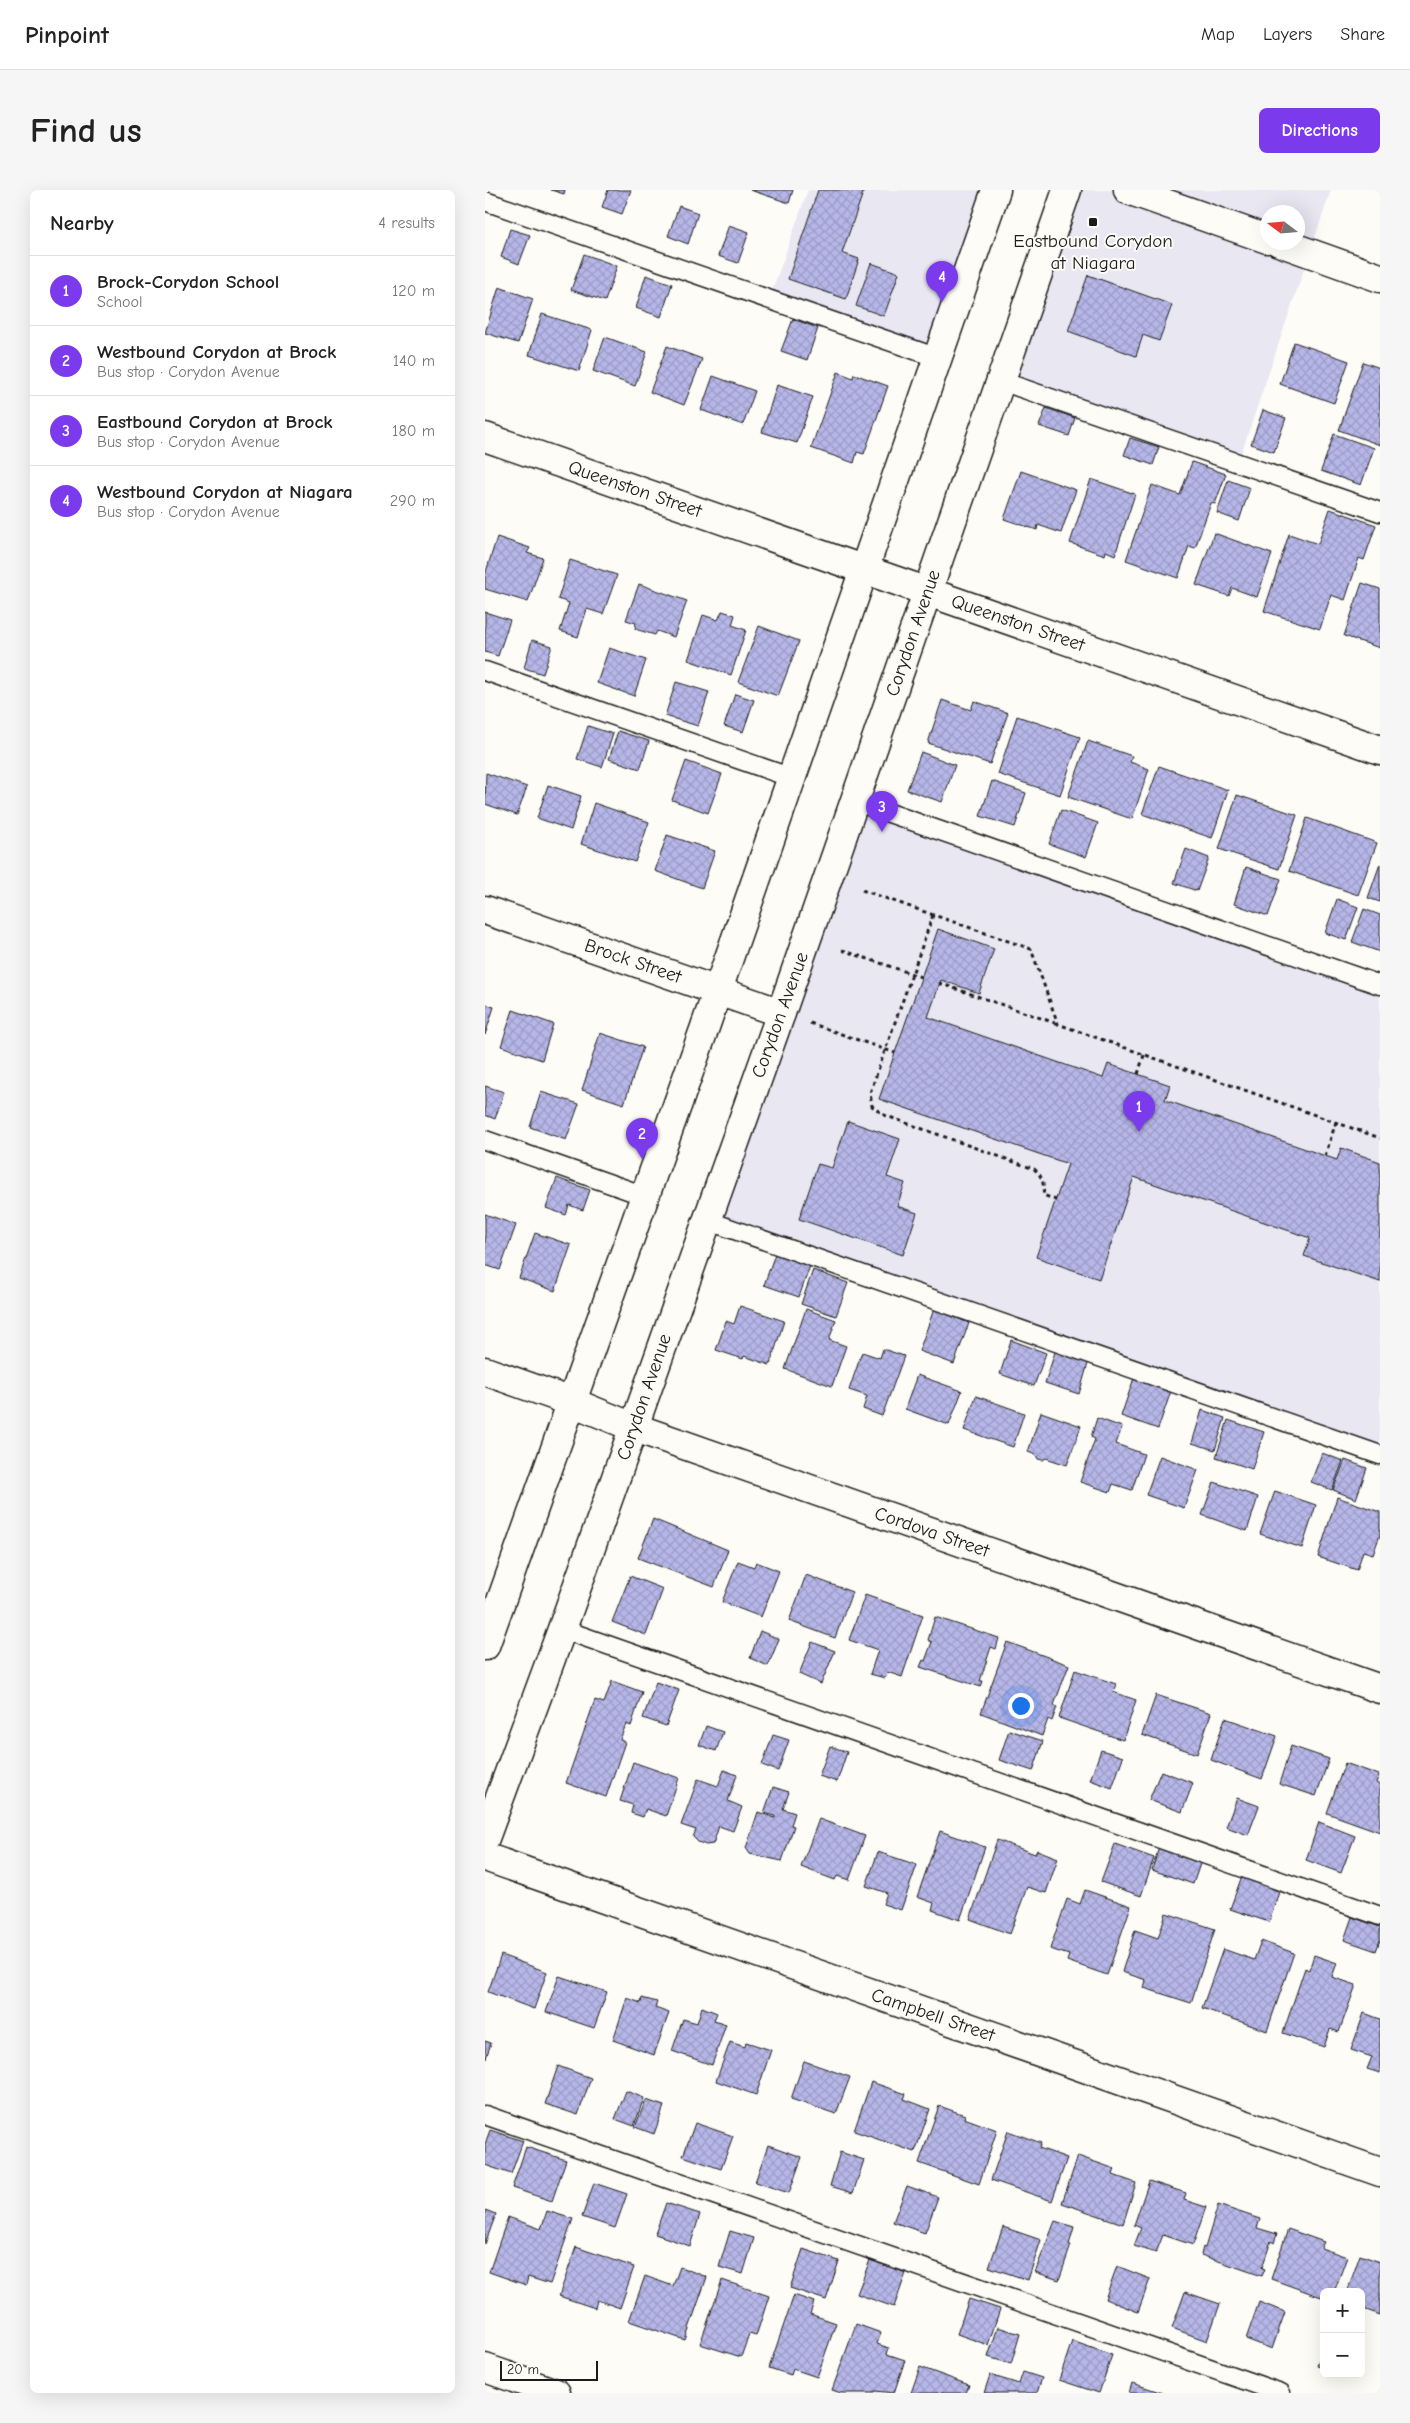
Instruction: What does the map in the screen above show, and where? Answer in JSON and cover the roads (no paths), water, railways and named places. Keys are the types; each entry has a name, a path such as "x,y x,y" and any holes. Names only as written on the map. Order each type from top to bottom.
{"street":[{"path":"485,1646 493,1598 572,1402 997,190"},
{"name":"Corydon Avenue","path":"485,1838 562,1629 706,1220 781,1014 1067,190"},
{"path":"1128,190 1260,236"},
{"path":"1301,250 1380,278"},
{"name":"Queenston Street","path":"485,437 865,568 1380,750"},
{"name":"Brock Street","path":"485,910 781,1014"},
{"name":"Cordova Street","path":"485,1371 572,1402 633,1427 1380,1689"},
{"name":"Campbell Street","path":"485,1857 1380,2172"},
{"path":"485,2368 556,2393"}],"lane":[{"path":"485,201 938,358"},
{"path":"1001,381 1380,512"},
{"path":"485,671 792,778"},
{"path":"855,801 1380,985"},
{"path":"485,1140 645,1196"},
{"path":"706,1220 1380,1455"},
{"path":"562,1629 1380,1916"},
{"path":"485,2115 1281,2393"}],"place":[{"name":"Eastbound Corydon at Niagara","path":"1093,222"},
{"name":"Westbound Corydon at Niagara","path":"942,302"},
{"name":"Eastbound Corydon at Brock","path":"882,832"},
{"name":"Brock-Corydon School","path":"1139,1132"},
{"name":"Westbound Corydon at Brock","path":"642,1159"}]}
